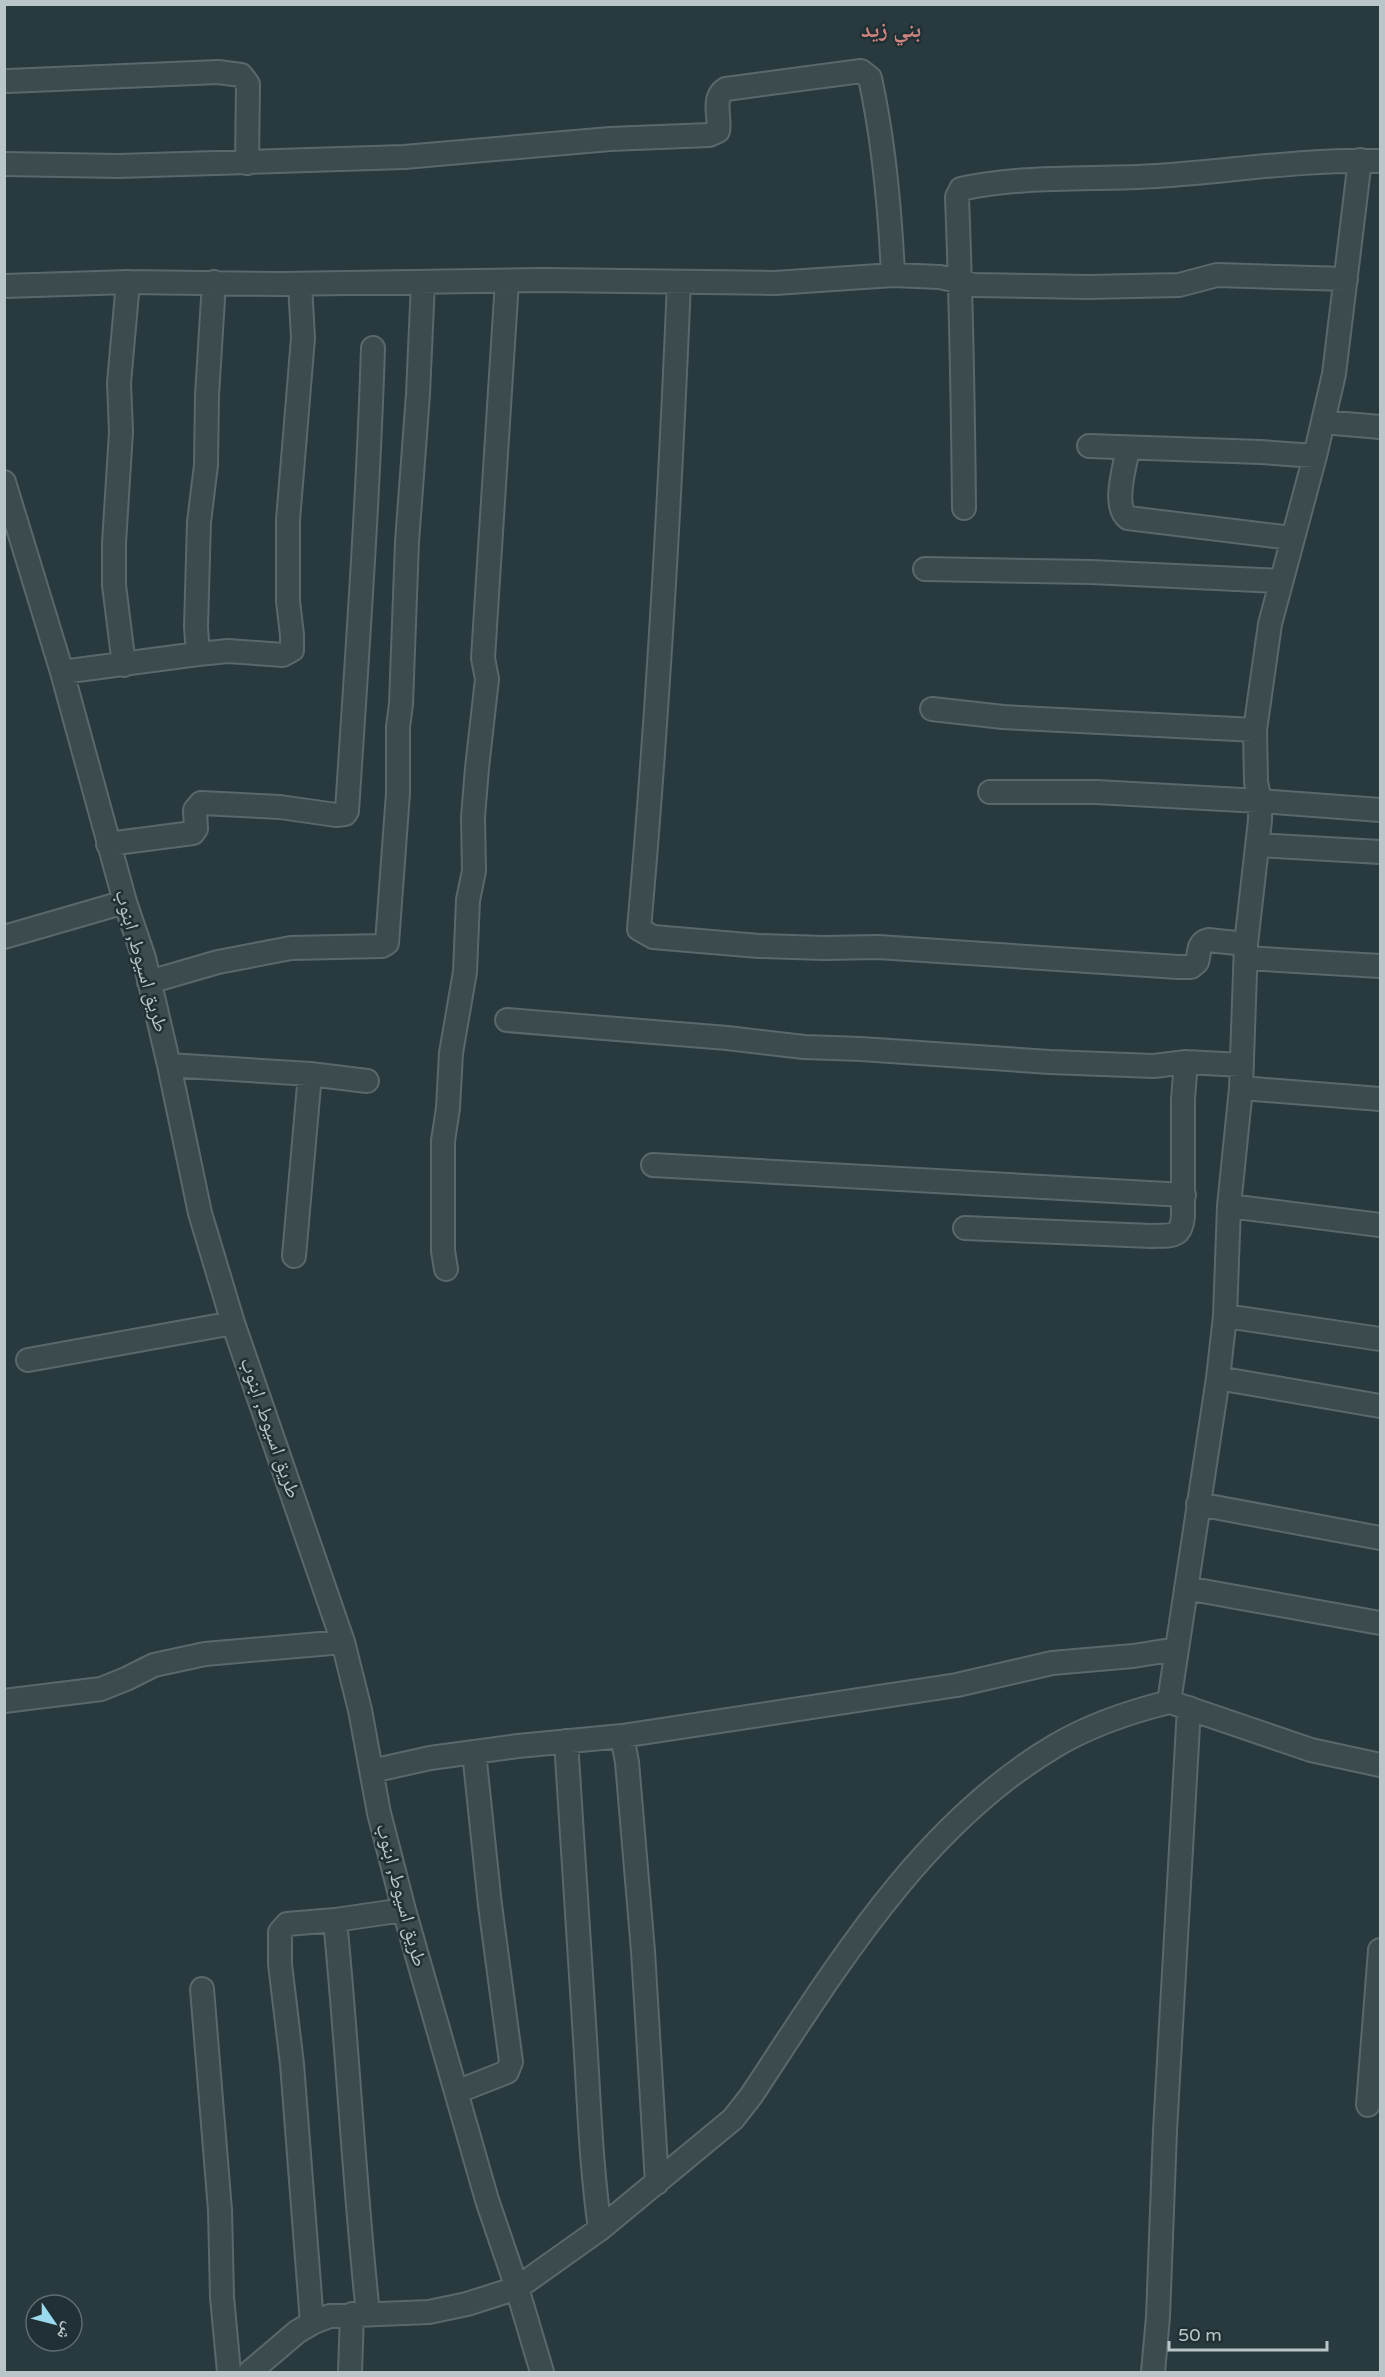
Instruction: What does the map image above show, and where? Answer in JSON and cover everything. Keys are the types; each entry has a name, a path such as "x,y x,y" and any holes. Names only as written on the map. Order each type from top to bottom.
{"street":[{"path":"4,164 118,166 404,157 598,140 709,135 718,131 719,96 726,89 861,71 870,78 880,138 886,182 893,275"},
{"path":"8,81 148,77 218,72 241,75 248,84 247,163"},
{"path":"964,508 964,378 960,338 957,197 961,189 1010,183 1158,176 1277,164 1370,160 1352,208 1334,374 1315,456 1270,624 1255,730 1256,782 1260,801 1258,845 1246,951 1241,1088 1229,1206 1225,1316 1218,1378 1177,1649 1179,1705 1165,2132 1158,2317 1153,2373"},
{"path":"4,286 128,282 775,283 893,275 940,276 975,285 1089,287 1179,285 1217,275 1346,279"},
{"path":"446,1269 443,1251 443,1141 448,1108 451,1053 464,981 468,900 474,871 473,818 479,744 488,679 483,658 507,281"},
{"path":"124,665 114,585 114,543 121,432 119,383 128,282"},
{"path":"198,654 196,627 200,513 206,465 214,282"},
{"path":"149,982 218,962 291,948 382,946 387,943 398,793 398,728 401,704 407,542 418,394 423,282"},
{"path":"679,282 670,489 653,756 639,929 653,937 759,946 897,948 1178,967 1191,967 1197,962 1200,946 1203,941 1208,940 1246,951 1380,966"},
{"path":"62,672 124,665 154,658 228,651 283,655 292,650 288,601 288,520 303,338 300,284"},
{"path":"108,844 193,832 196,829 195,810 201,803 280,807 341,815 347,811 367,504 373,348"},
{"path":"1323,422 1380,427"},
{"path":"1089,446 1315,456"},
{"path":"1128,448 1119,502 1123,514 1128,518 1292,538"},
{"name":"طريق اسيوط, ابنوب","path":"4,482 62,672 124,902 144,958 200,1214 233,1323 343,1642 372,1771 379,1813 404,1910 487,2200 517,2288 542,2373"},
{"path":"925,569 1091,572 1280,581"},
{"path":"932,709 1003,717 1255,730"},
{"path":"990,792 1096,792 1380,810"},
{"path":"1258,845 1380,852"},
{"path":"4,937 124,902"},
{"path":"507,1020 727,1038 804,1047 861,1048 1050,1062 1154,1066 1186,1062 1242,1065"},
{"path":"965,1228 1151,1236 1174,1235 1182,1229 1183,1099 1186,1062"},
{"path":"169,1065 310,1074 367,1081"},
{"path":"294,1256 310,1074"},
{"path":"1241,1088 1380,1099"},
{"path":"653,1166 890,1180 953,1181 1074,1191 1184,1195"},
{"path":"1229,1206 1380,1225"},
{"path":"1225,1316 1380,1339"},
{"path":"28,1360 233,1323"},
{"path":"1218,1378 1380,1406"},
{"path":"1198,1504 1380,1538"},
{"path":"1186,1588 1380,1623"},
{"path":"4,1701 101,1689 154,1665 205,1654 343,1642"},
{"path":"372,1771 430,1758 622,1736 957,1685 1052,1663 1133,1656 1177,1649"},
{"path":"250,2373 297,2332 330,2316 429,2312 467,2304 517,2288 600,2229 734,2118 859,1937 920,1861 961,1818 1018,1771 1056,1745 1101,1723 1141,1709 1179,1705 1311,1750 1380,1765"},
{"path":"622,1736 627,1762 643,1951 657,2183"},
{"path":"566,1741 578,1903 579,1963 593,2180 600,2229"},
{"path":"456,2092 507,2072 511,2062 490,1905 474,1752"},
{"path":"312,2323 292,2064 279,1943 280,1932 287,1924 404,1910"},
{"path":"335,1920 345,2021 358,2223 360,2314 350,2373"},
{"path":"1368,2105 1380,1950"},
{"path":"202,1989 220,2210 222,2297 229,2373"}],"district":[{"name":"بني زيد","path":"891,30"}]}
